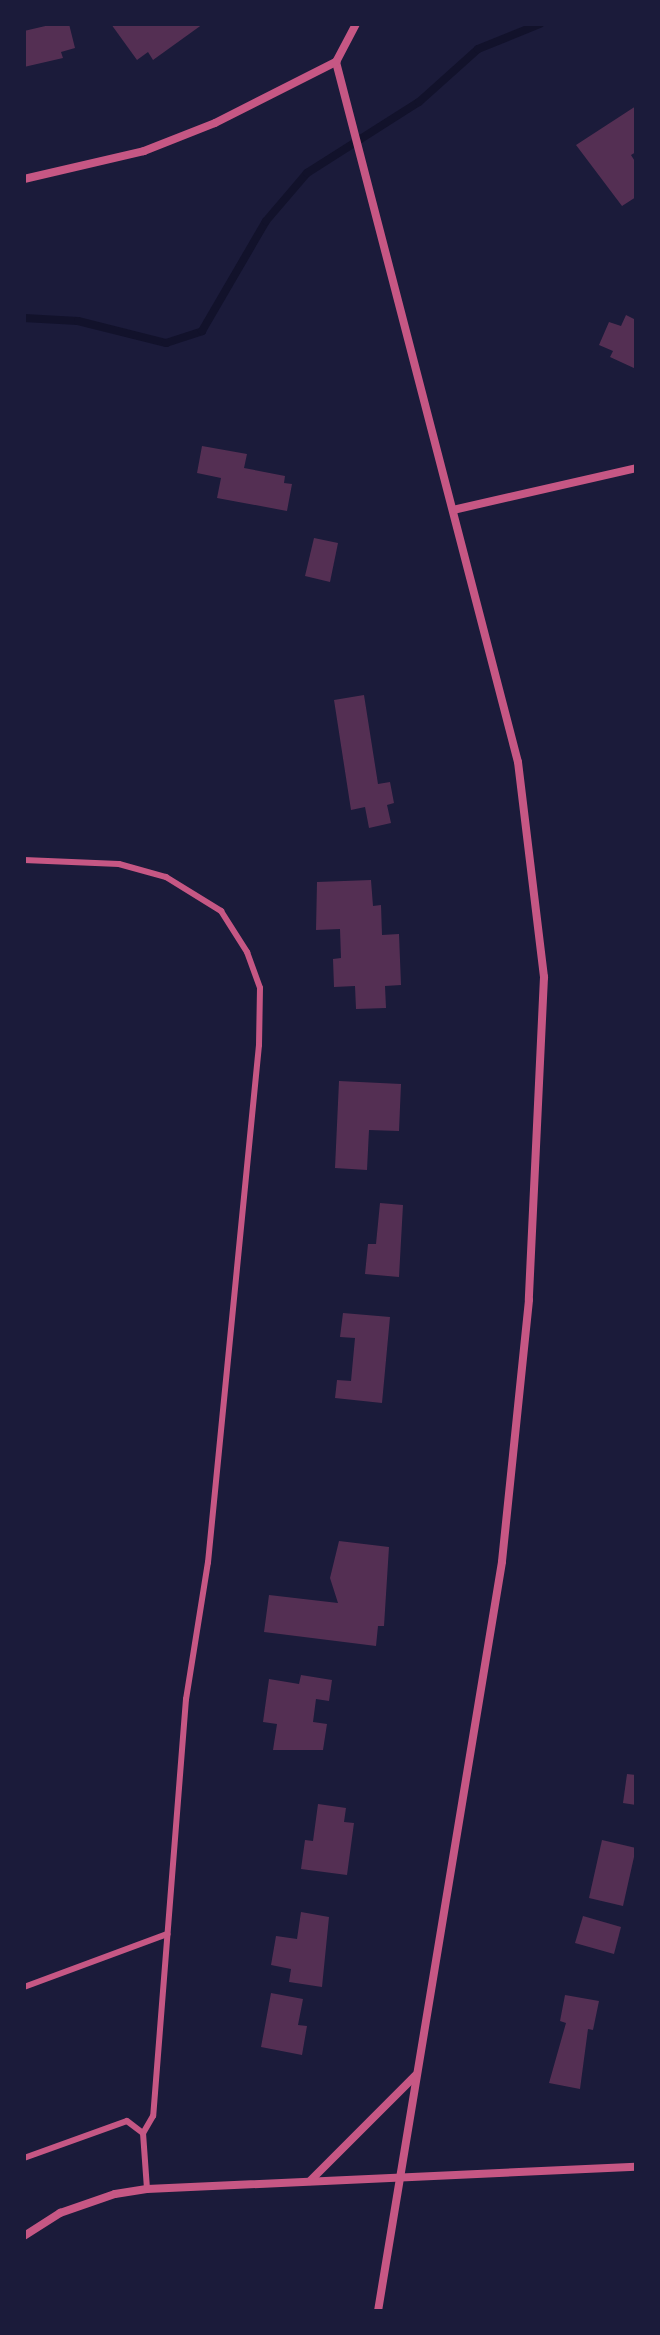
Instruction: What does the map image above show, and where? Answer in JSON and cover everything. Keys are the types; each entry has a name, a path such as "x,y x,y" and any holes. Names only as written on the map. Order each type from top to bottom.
{"street":[{"path":"24,179 144,151 215,123 336,62 356,24"},
{"path":"336,62 518,762 544,977 529,1300 502,1562 378,2311"},
{"path":"453,510 636,468"},
{"path":"310,2182 417,2074"},
{"path":"24,2236 60,2213 147,2189 636,2167"}],"lane":[{"path":"24,860 119,864 166,877 221,911 247,952 260,988 258,1060 208,1562 186,1699 153,2116 143,2133 147,2189"},
{"path":"24,1987 167,1934"},
{"path":"24,2158 127,2121 143,2133"}],"building":[{"path":"69,24 75,48 61,52 63,58 24,67 24,31"},
{"path":"111,24 203,24 153,60 148,52 137,60"},
{"path":"636,106 636,152 631,155 636,163 636,197 622,206 576,145"},
{"path":"626,315 636,320 636,369 610,357 613,351 599,345 609,322 621,326"},
{"path":"202,446 247,454 244,468 285,476 284,483 292,484 287,511 217,498 221,478 197,473"},
{"path":"314,538 338,543 330,582 305,576"},
{"path":"364,695 378,784 390,782 394,803 387,805 391,823 369,828 365,807 351,810 334,700"},
{"path":"371,880 373,906 381,905 382,935 399,934 401,985 385,986 386,1008 356,1009 355,986 334,987 333,959 341,958 340,929 316,930 317,882"},
{"path":"339,1081 401,1084 399,1131 369,1130 367,1170 335,1168"},
{"path":"380,1203 403,1205 399,1277 365,1274 368,1244 376,1244"},
{"path":"343,1313 390,1317 382,1403 335,1398 337,1380 351,1381 355,1338 340,1337"},
{"path":"339,1541 389,1547 384,1626 378,1626 376,1646 264,1632 269,1595 338,1603 330,1578"},
{"path":"301,1675 332,1680 329,1701 316,1699 313,1722 327,1724 323,1750 273,1750 277,1724 263,1722 269,1679 299,1684"},
{"path":"627,1774 636,1775 636,1805 623,1803"},
{"path":"318,1804 346,1808 344,1822 354,1823 347,1875 301,1869 305,1840 313,1841"},
{"path":"602,1840 636,1848 623,1906 589,1898"},
{"path":"301,1912 329,1917 322,1987 289,1982 291,1969 271,1965 276,1936 297,1939"},
{"path":"583,1916 621,1927 614,1954 575,1943"},
{"path":"271,1993 303,1999 298,2025 307,2026 302,2055 261,2047"},
{"path":"565,1995 599,2001 593,2030 588,2029 580,2089 549,2083 566,2023 560,2021"}],"waterway":[{"path":"24,318 78,321 166,343 202,331 266,221 307,173 419,102 478,49 540,24"}]}
